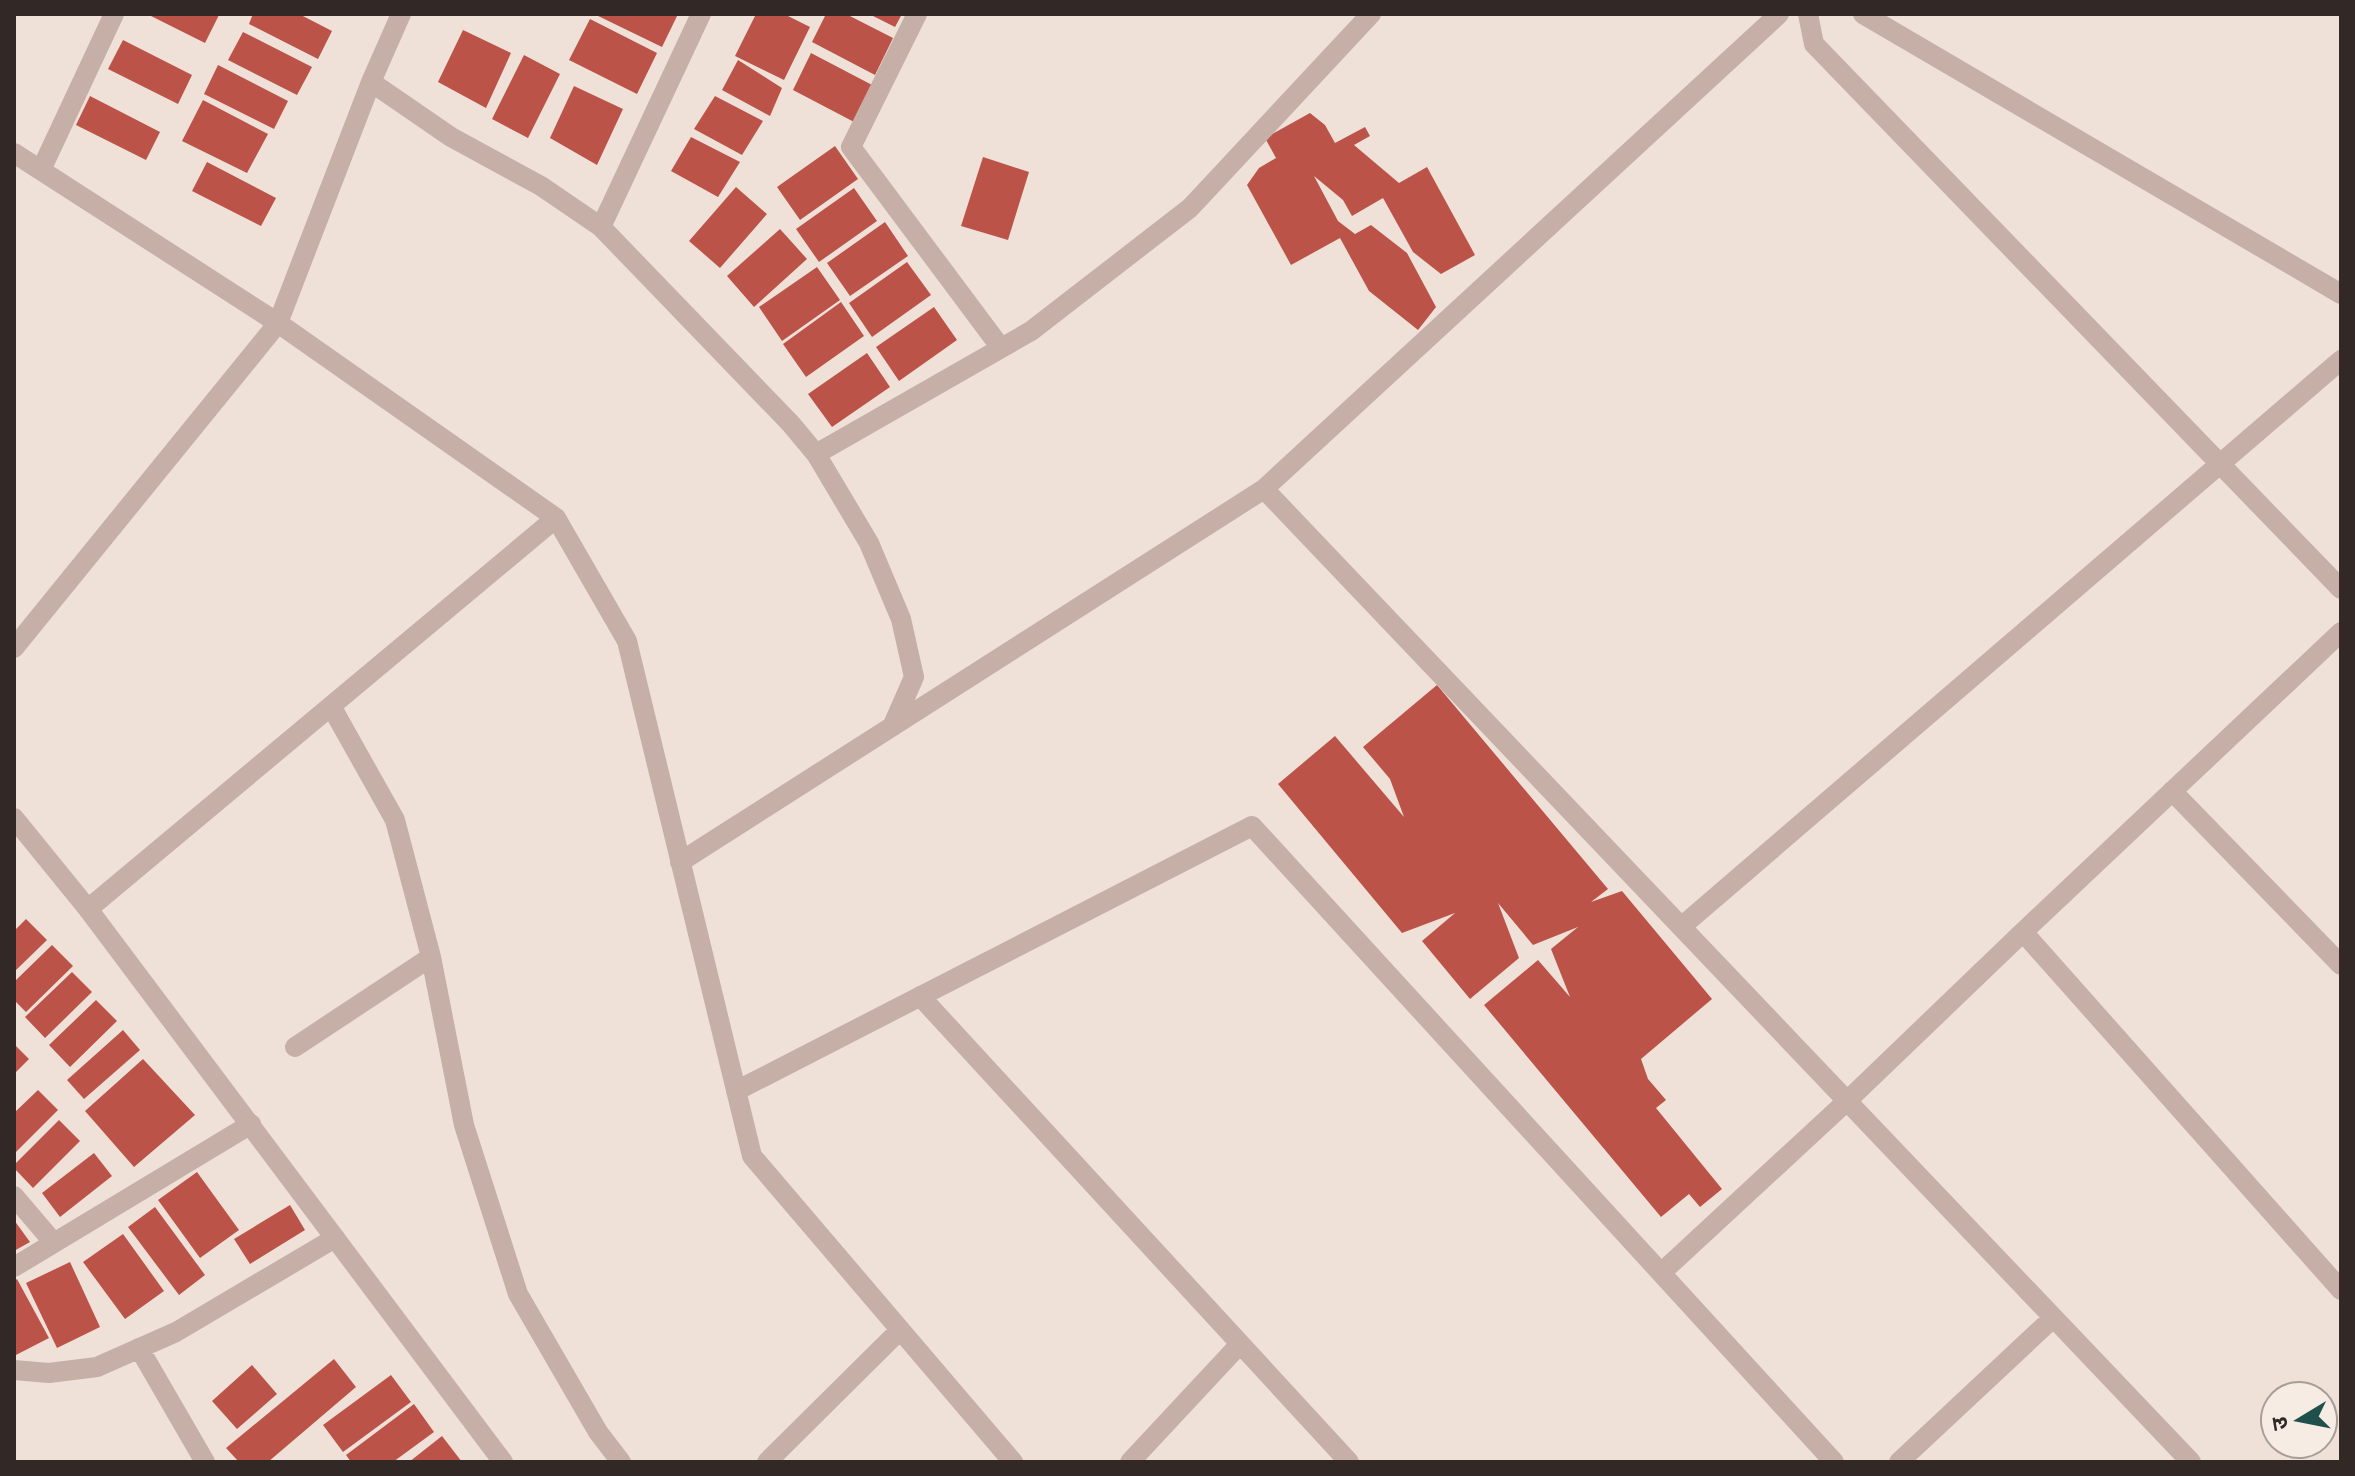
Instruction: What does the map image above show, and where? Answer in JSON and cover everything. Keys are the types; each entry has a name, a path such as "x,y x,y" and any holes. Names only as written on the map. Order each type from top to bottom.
{"street":[{"path":"41,170 114,14"},
{"path":"14,648 278,323 371,82 401,14"},
{"path":"601,227 701,14"},
{"path":"917,14 851,147 1001,348"},
{"path":"816,454 1031,331 1190,208 1371,14"},
{"path":"680,862 1264,489 1779,14"},
{"path":"1808,14 1814,44 2341,589"},
{"path":"1863,14 2341,294"},
{"path":"371,82 451,137 541,186 601,227 791,424 816,454 869,543 901,619 914,677 892,727"},
{"path":"14,153 278,323 556,518 627,641 752,1156 1013,1462"},
{"path":"1681,927 2341,360"},
{"path":"1264,489 2191,1462"},
{"path":"88,909 556,518"},
{"path":"1661,1273 1847,1101 2341,632"},
{"path":"331,706 395,820 431,957 464,1125 518,1294 598,1432 621,1462"},
{"path":"2172,791 2341,965"},
{"path":"14,818 88,909 503,1462"},
{"path":"736,1091 1252,826 1834,1462"},
{"path":"2023,932 2341,1290"},
{"path":"295,1047 431,957"},
{"path":"920,996 1349,1462"},
{"path":"14,1267 251,1124"},
{"path":"14,1196 54,1243"},
{"path":"14,1370 49,1373 97,1367 176,1332 335,1238"},
{"path":"1899,1462 2053,1318"},
{"path":"767,1462 900,1330"},
{"path":"1130,1462 1240,1344"},
{"path":"139,1348 205,1462"}],"building":[{"path":"147,14 218,14 219,15 205,43"},
{"path":"253,14 299,14 332,31 318,59 249,24"},
{"path":"594,14 678,14 662,47"},
{"path":"756,14 784,14 810,27 784,80 735,56"},
{"path":"826,14 846,14 893,38 875,75 812,42"},
{"path":"869,14 902,14 895,27"},
{"path":"590,19 657,53 637,94 569,60"},
{"path":"463,30 511,53 486,108 438,82"},
{"path":"243,32 312,67 297,95 228,60"},
{"path":"123,40 192,75 178,104 108,69"},
{"path":"811,53 874,86 856,123 793,90"},
{"path":"524,55 560,74 528,138 492,119"},
{"path":"738,60 782,88 770,116 722,90"},
{"path":"218,65 288,101 274,129 204,94"},
{"path":"574,86 623,109 597,165 550,138"},
{"path":"90,96 160,132 146,160 76,125"},
{"path":"715,96 763,121 742,155 694,129"},
{"path":"203,100 268,134 247,173 182,141"},
{"path":"1310,113 1325,125 1335,143 1365,127 1370,136 1354,145 1399,183 1427,167 1475,255 1441,274 1413,252 1383,198 1352,216 1343,200 1314,176 1338,221 1355,234 1371,225 1407,253 1436,307 1418,330 1369,291 1340,238 1291,265 1247,185 1259,168 1276,158 1265,138"},
{"path":"691,137 740,162 718,197 671,171"},
{"path":"835,146 858,179 800,220 777,187"},
{"path":"983,157 1029,172 1008,240 961,226"},
{"path":"207,162 276,198 261,226 192,191"},
{"path":"736,187 767,214 720,268 689,241"},
{"path":"854,188 877,221 819,262 796,229"},
{"path":"885,222 908,256 850,296 827,263"},
{"path":"780,229 807,259 754,307 727,276"},
{"path":"907,262 931,295 872,337 849,303"},
{"path":"817,267 840,300 782,341 759,307"},
{"path":"841,302 864,336 806,377 783,344"},
{"path":"934,307 957,340 899,381 876,347"},
{"path":"867,353 890,387 832,427 808,394"},
{"path":"1437,685 1608,889 1591,902 1622,891 1712,999 1641,1059 1648,1079 1666,1100 1656,1108 1722,1189 1700,1207 1689,1194 1661,1217 1484,1005 1538,960 1570,997 1551,949 1578,927 1533,945 1498,903 1519,958 1470,999 1422,941 1455,913 1402,933 1278,784 1335,736 1404,817 1390,779 1363,747"},
{"path":"26,919 47,940 14,972 14,931"},
{"path":"52,945 73,966 26,1012 14,1000 14,982"},
{"path":"72,972 92,992 45,1038 25,1017"},
{"path":"96,1000 117,1021 70,1067 49,1045"},
{"path":"123,1030 140,1050 84,1099 67,1080"},
{"path":"14,1044 29,1059 14,1074"},
{"path":"143,1059 195,1115 134,1167 85,1111"},
{"path":"38,1090 58,1110 14,1154 14,1113"},
{"path":"59,1120 80,1141 33,1188 14,1165"},
{"path":"94,1153 112,1176 60,1217 42,1193"},
{"path":"197,1172 239,1230 200,1258 158,1200"},
{"path":"290,1205 305,1230 250,1264 234,1239"},
{"path":"155,1207 205,1275 179,1295 128,1227"},
{"path":"14,1220 30,1242 14,1251"},
{"path":"123,1234 164,1291 125,1319 83,1262"},
{"path":"70,1262 100,1327 57,1348 26,1283"},
{"path":"17,1279 49,1338 14,1356 14,1281"},
{"path":"334,1359 356,1387 268,1462 239,1462 226,1448"},
{"path":"252,1365 277,1394 237,1429 212,1401"},
{"path":"391,1375 411,1402 343,1452 323,1425"},
{"path":"414,1404 434,1432 393,1462 351,1462 346,1455"},
{"path":"442,1436 462,1462 409,1462"}]}
